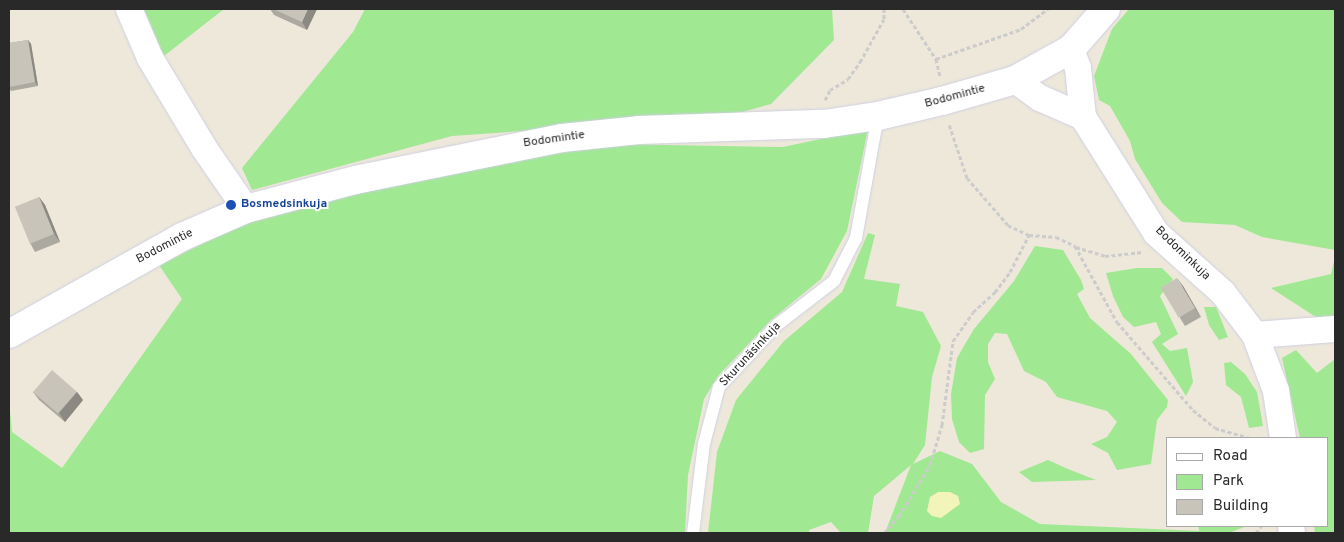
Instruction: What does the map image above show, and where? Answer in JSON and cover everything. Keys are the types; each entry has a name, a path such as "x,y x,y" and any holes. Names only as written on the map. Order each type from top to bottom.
{"street":[{"path":"130,9 155,66 204,148 246,209"},
{"name":"Bodomintie","path":"9,334 182,237 246,209 355,180 562,138 639,130 824,124 878,116 942,101 1015,80 1070,49 1106,9"},
{"name":"Bodominkuja","path":"1070,49 1078,68 1083,117 1156,233 1223,293 1255,335 1276,390 1283,437"},
{"path":"1015,80 1040,98 1083,117"},
{"path":"1255,335 1335,329"}],"lane":[{"name":"Skurunäsinkuja","path":"693,533 704,444 720,387 777,325 834,281 856,238 878,116"}],"path":[{"path":"824,124 823,104 830,90 848,78 860,62 884,19 884,9"},
{"path":"903,9 936,59 942,101 967,178 1008,225 1029,235 1056,237 1074,246 1105,256 1173,248"},
{"path":"936,59 1021,29 1048,9"},
{"path":"884,533 900,516 930,464 942,425 953,341 973,312 995,292 1010,272 1029,235"},
{"path":"1074,246 1117,322 1193,410 1214,428 1246,437"}],"green space":[{"path":"144,9 224,9 164,56"},
{"path":"365,9 832,9 834,40 771,104 724,117 452,136 252,190 242,168 353,32"},
{"path":"1129,9 1335,9 1335,250 1262,237 1235,225 1182,222 1162,203 1135,159 1130,141 1110,106 1099,100 1094,76 1112,29"},
{"path":"868,129 847,231 821,279 771,320 718,376 704,399 688,475 685,533 9,533 9,400 12,432 62,468 182,299 159,265 261,215 466,170 611,144 783,147"},
{"path":"868,233 875,235 864,279 900,284 896,306 923,312 941,346 932,377 925,445 913,464 940,451 972,464 1001,502 1040,524 1199,531 1198,527 1244,527 1229,533 885,533 911,465 874,496 868,533 841,533 831,522 809,530 809,533 708,533 717,452 736,400 784,341 842,292"},
{"path":"1035,246 1063,250 1081,280 1084,289 1077,294 1090,318 1131,354 1168,400 1167,407 1157,420 1151,464 1117,470 1108,453 1091,444 1107,437 1117,422 1107,411 1057,397 1046,382 1024,371 1007,334 995,333 988,344 988,362 995,379 985,395 984,449 970,453 959,442 952,419 951,394 957,358 974,329 1014,281"},
{"path":"1335,257 1335,319 1319,319 1271,288 1331,274"},
{"path":"1137,268 1162,268 1173,279 1160,296 1178,334 1162,344 1170,351 1187,348 1193,382 1186,396 1152,342 1161,334 1156,322 1134,327 1123,317 1113,296 1106,273"},
{"path":"1204,307 1216,307 1228,337 1219,340 1209,325"},
{"path":"1296,350 1317,373 1335,359 1335,533 1315,533 1314,527 1329,527 1329,437 1300,437 1282,358"},
{"path":"1231,362 1245,374 1257,392 1263,426 1249,428 1241,397 1226,385 1224,363"},
{"path":"1048,460 1096,480 1032,482 1019,472"}],"sand":[{"path":"938,492 950,492 958,496 960,504 941,518 932,516 927,511 930,497"}],"building":[{"path":"273,9 308,9 302,22"},
{"path":"28,40 35,82 9,87 9,43"},
{"path":"39,197 54,234 30,244 15,207"},
{"path":"1177,278 1195,308 1179,318 1161,288"},
{"path":"52,370 77,392 58,414 33,392"}],"place":[{"name":"Bosmedsinkuja","path":"231,205"}]}
